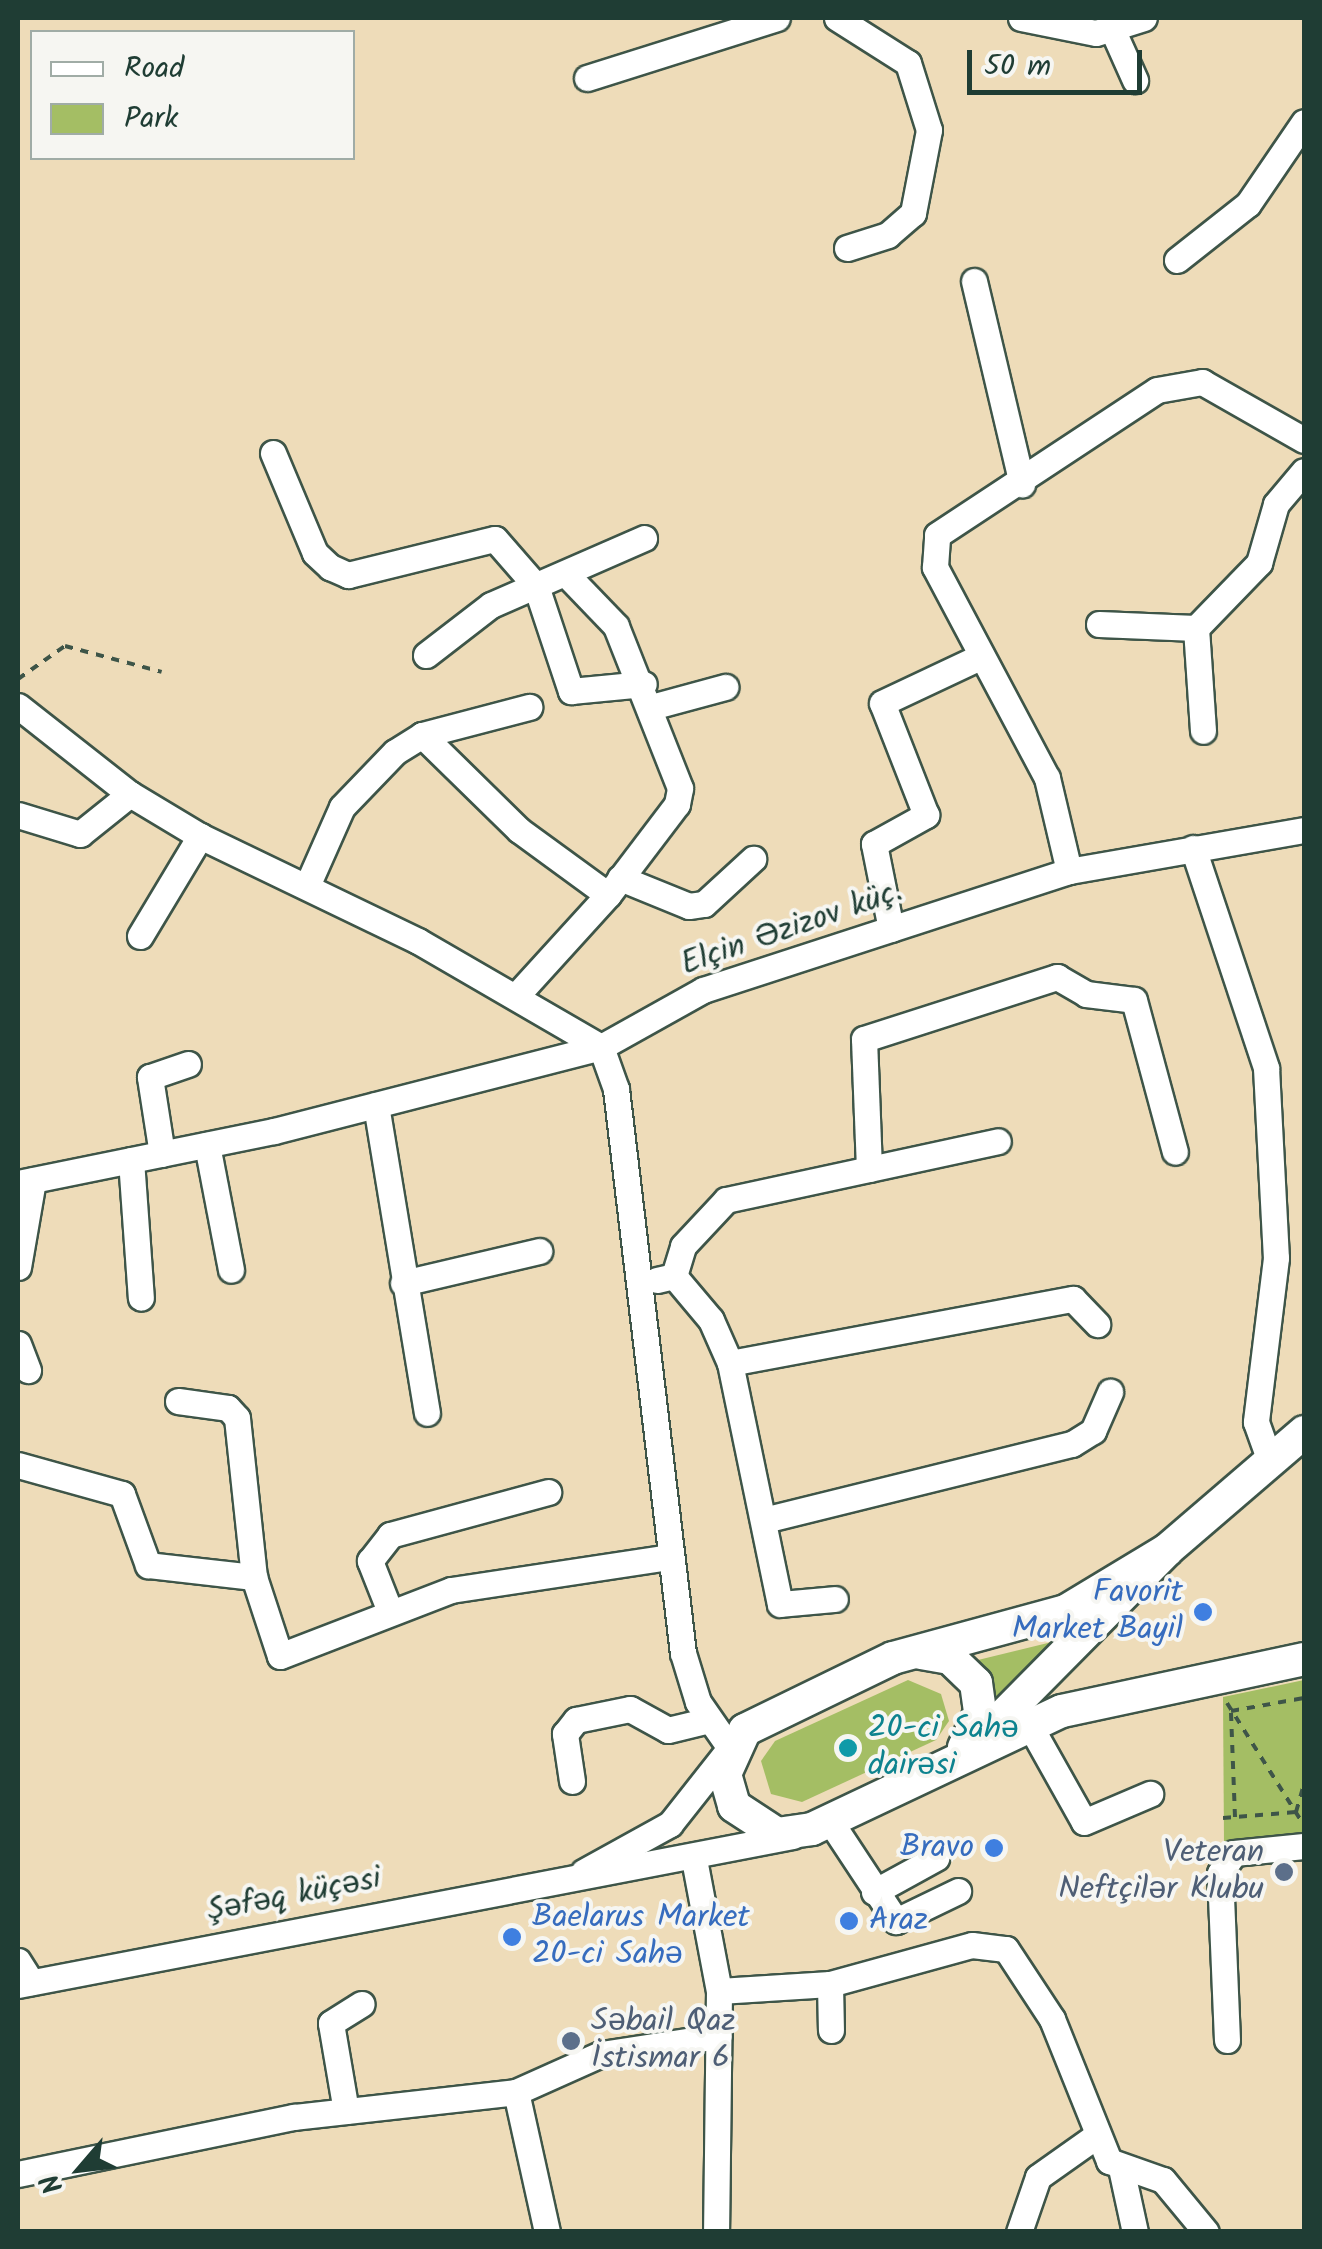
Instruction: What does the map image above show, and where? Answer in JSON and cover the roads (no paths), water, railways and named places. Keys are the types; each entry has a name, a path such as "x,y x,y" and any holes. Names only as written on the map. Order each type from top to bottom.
{"main road":[{"path":"948,1766 1038,1687 1166,1550 1304,1432"},
{"path":"1166,1550 1031,1626 909,1654 761,1722 730,1748 728,1790 745,1819 777,1834 821,1825 1029,1724 1100,1699 1304,1659"},
{"path":"909,1654 950,1658 976,1684 976,1728 948,1766"}],"street":[{"path":"587,78 777,18"},
{"path":"837,18 908,63 929,130 913,212 888,235 847,248"},
{"path":"1020,18 1113,31 1144,18"},
{"path":"1113,31 1135,80"},
{"path":"1177,260 1248,204 1304,122"},
{"path":"974,281 1022,484"},
{"path":"1069,871 1046,778 935,566 937,535 1022,484 1157,390 1202,382 1304,440"},
{"path":"274,453 316,553 330,567 348,575 485,538 536,586 571,691 650,695 725,687"},
{"path":"1203,731 1196,628 1259,562 1276,504 1304,471"},
{"path":"426,655 491,605 644,538"},
{"path":"516,996 614,886 678,804 650,695 616,626 566,574"},
{"path":"1099,624 1196,628"},
{"path":"891,929 874,844 926,815 882,703 982,656"},
{"path":"18,706 130,794 200,836 307,886 516,996 601,1047 616,1089 668,1557 686,1666 709,1720 730,1748 670,1824 582,1872"},
{"path":"307,886 360,783 422,735 529,708"},
{"path":"422,735 519,830 614,886 689,906 753,859"},
{"path":"18,815 80,834 130,794"},
{"name":"Elçin Əzizov küç.","path":"25,1182 207,1145 601,1047 702,990 1069,871 1304,830"},
{"path":"140,936 200,836"},
{"path":"1193,848 1266,1068 1276,1258 1256,1422 1270,1460"},
{"path":"869,1169 864,1038 1057,977 1086,994 1134,1000 1176,1152"},
{"path":"162,1154 150,1077 188,1064"},
{"path":"376,1105 427,1413"},
{"path":"674,1276 683,1246 726,1200 998,1142"},
{"path":"207,1145 231,1270"},
{"path":"131,1160 141,1298"},
{"path":"18,1267 25,1182"},
{"path":"403,1283 538,1251"},
{"path":"640,1284 674,1276"},
{"path":"674,1276 711,1320 730,1363 780,1604 835,1599"},
{"path":"730,1363 1072,1299 1098,1324"},
{"path":"18,1344 28,1370"},
{"path":"764,1520 1072,1444 1094,1432 1110,1392"},
{"path":"178,1401 228,1408 236,1418 254,1576 280,1656 388,1609 451,1590 668,1557"},
{"path":"18,1465 122,1494 148,1564 254,1576"},
{"path":"388,1609 370,1561 390,1535 548,1492"},
{"path":"572,1781 565,1734 576,1720 630,1709 668,1730 709,1720"},
{"path":"1029,1724 1084,1822 1150,1794"},
{"path":"582,1872 694,1859 821,1825 896,1921 958,1891"},
{"path":"1227,2040 1220,1872 1234,1854 1304,1846"},
{"path":"874,1892 936,1858"},
{"path":"694,1859 719,1991 716,2232"},
{"name":"Şəfəq küçəsi","path":"22,1976 582,1872"},
{"path":"719,1991 830,1984 972,1945 1006,1948 1052,2018 1096,2136 1121,2168 1134,2232"},
{"path":"830,1984 830,2030"},
{"path":"346,2111 331,2023 361,2004"},
{"path":"18,2174 346,2111 516,2092 601,2054 719,2036"},
{"path":"516,2092 547,2232"},
{"path":"1019,2232 1038,2178 1096,2136"},
{"path":"1121,2168 1163,2180 1200,2229"}],"place":[{"name":"Favorit Market Bayil","path":"1203,1612"},
{"name":"20-ci Sahə dairəsi","path":"848,1748"},
{"name":"Bravo","path":"994,1848"},
{"name":"Veteran Neftçilər Klubu","path":"1284,1872"},
{"name":"Araz","path":"849,1921"},
{"name":"Baelarus Market 20-ci Sahə","path":"512,1937"},
{"name":"Səbail Qaz İstismar 6","path":"571,2041"}]}
